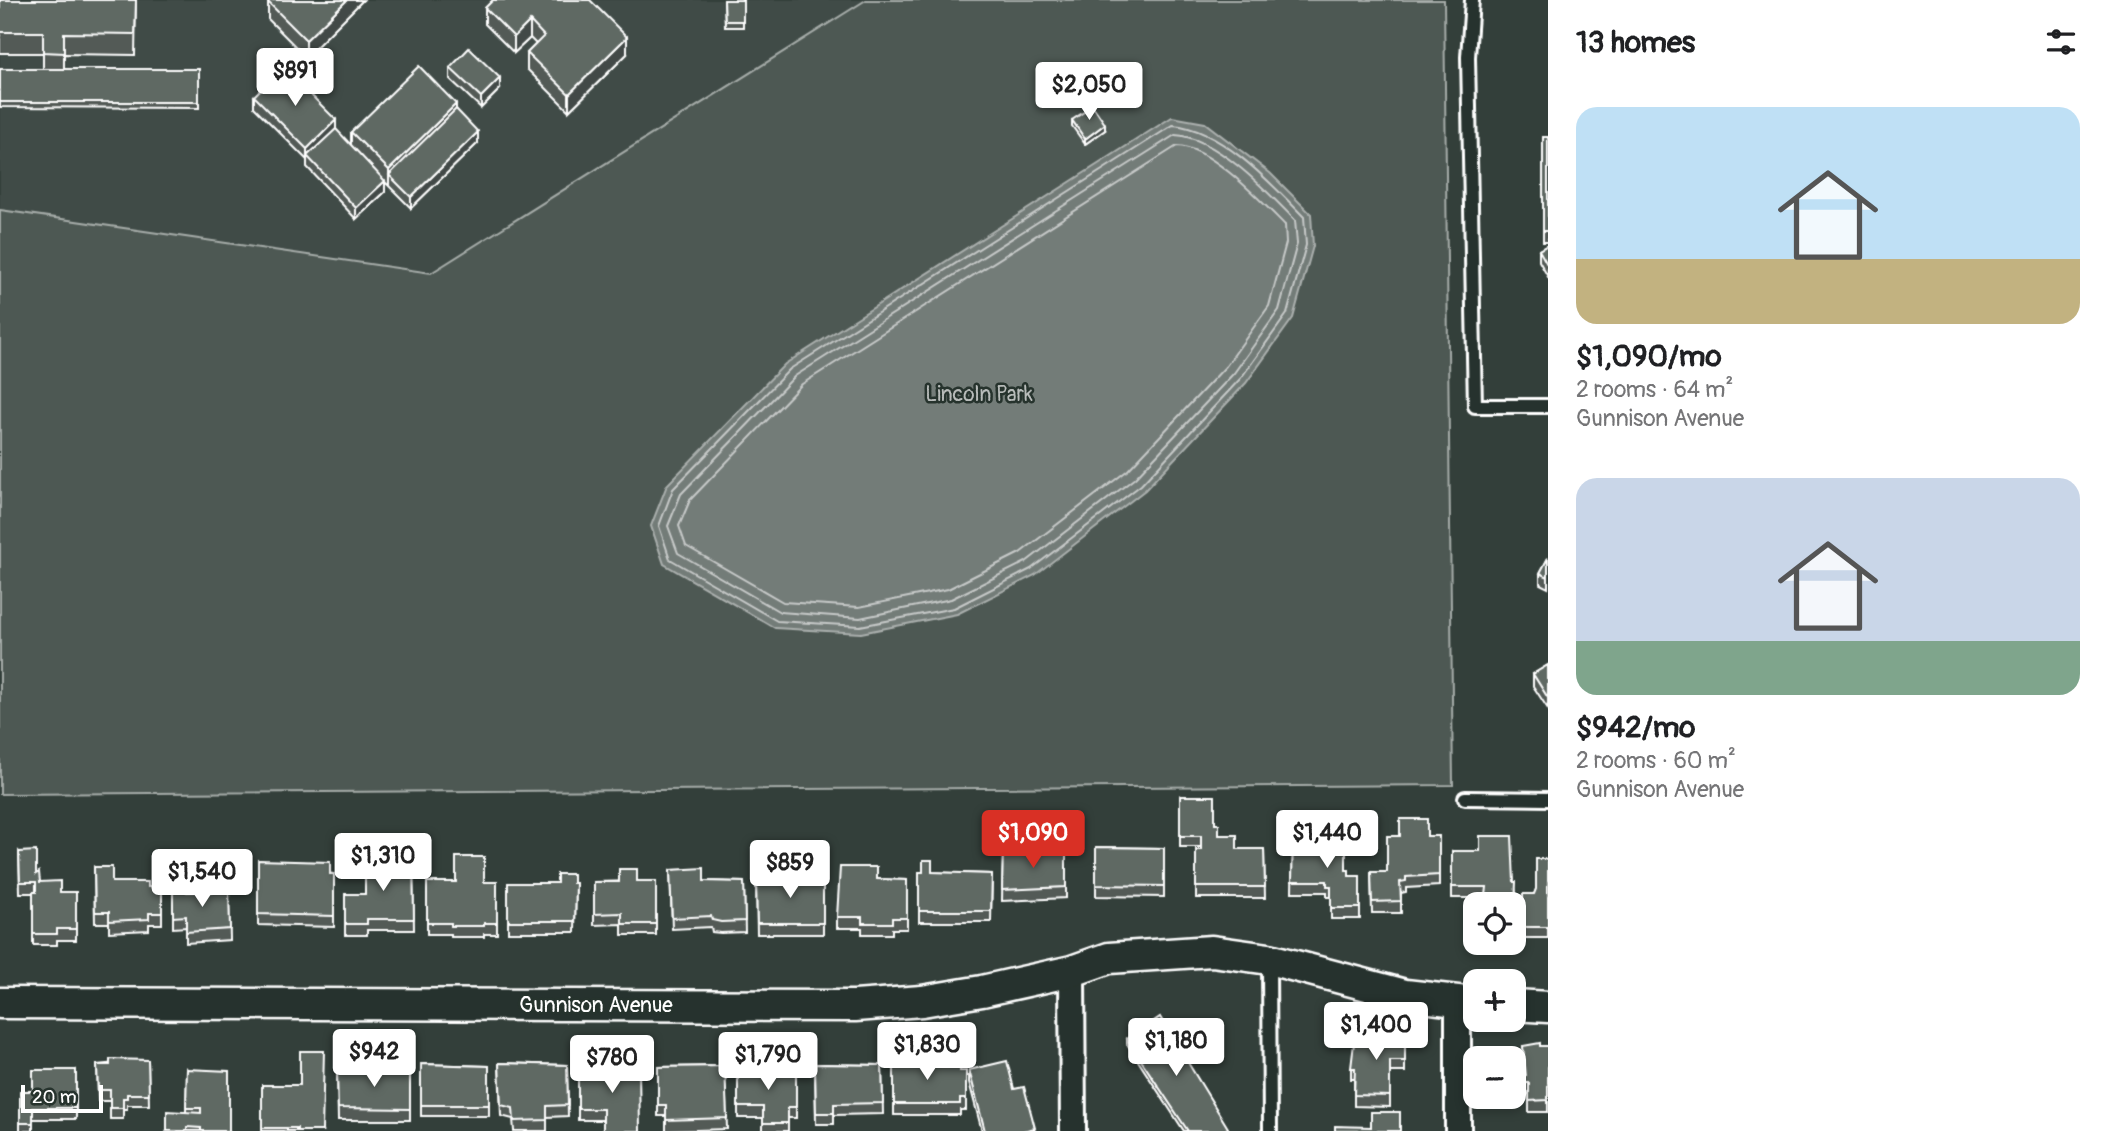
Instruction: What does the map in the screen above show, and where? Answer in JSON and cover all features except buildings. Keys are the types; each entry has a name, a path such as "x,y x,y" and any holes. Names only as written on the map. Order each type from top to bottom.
{"street":[{"name":"Gunnison Avenue","path":"0,1003 855,1006 934,999 1072,971 1109,958 1159,952 1212,951 1269,959 1405,995 1463,1002"},
{"path":"1072,971 1073,1131"},
{"path":"1526,1006 1548,1007"},
{"path":"1458,1131 1465,1032"}],"lane":[{"path":"1472,0 1468,57 1475,405 1548,406"},
{"path":"1465,798 1548,799"},
{"path":"1269,959 1270,1131"}],"shaded area":[{"path":"0,0 866,0 431,273 0,210"}],"green space":[{"name":"Lincoln Park","path":"866,0 1444,0 1453,785 0,794 0,210 431,273"}],"water":[{"path":"1172,117 1205,123 1270,173 1311,214 1313,246 1293,318 1246,383 1145,490 1035,575 957,614 861,633 775,628 664,564 651,526 667,485 785,364"}]}
